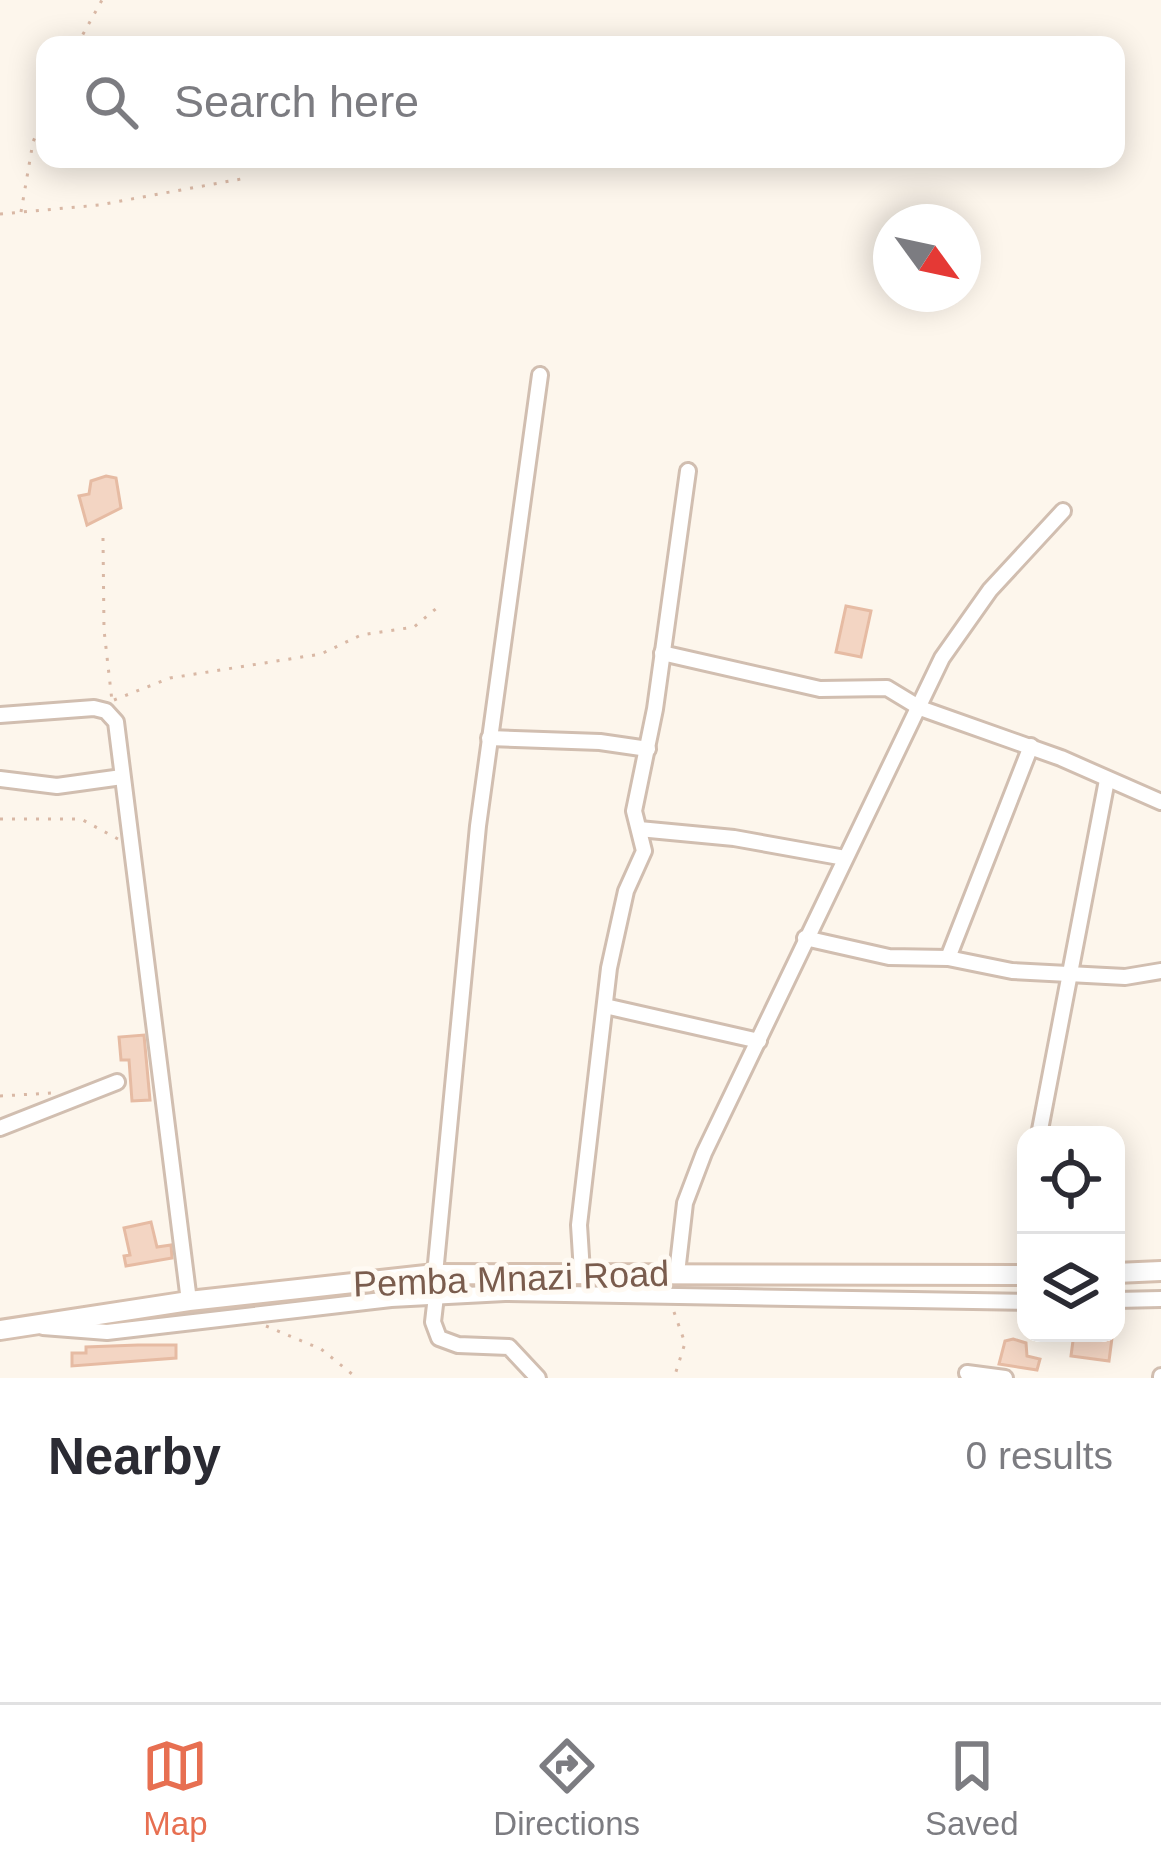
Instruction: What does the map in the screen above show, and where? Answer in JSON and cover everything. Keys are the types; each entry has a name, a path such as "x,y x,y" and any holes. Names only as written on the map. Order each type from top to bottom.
{"main road":[{"path":"1125,1273 1161,1271"},
{"name":"Pemba Mnazi Road","path":"0,1330 44,1327 189,1301 435,1274 1017,1275"}],"street":[{"path":"435,1274 488,738 541,375"},
{"path":"582,1272 579,1226 605,1006 626,891 644,851 634,811 648,749 688,470"},
{"path":"676,1273 685,1203 805,938 960,627 1063,511"},
{"path":"662,653 834,691 886,688 920,708 1031,746 1161,802"},
{"path":"0,716 112,708 189,1301"},
{"path":"488,738 648,749"},
{"path":"948,958 1031,746"},
{"path":"0,779 57,786 122,777"},
{"path":"1041,1126 1107,780"},
{"path":"639,829 697,832 845,859"},
{"path":"805,938 889,957 948,958 1068,976 1161,971"},
{"path":"605,1006 759,1041"},
{"path":"0,1128 117,1082"},
{"path":"436,1296 433,1322 439,1338 458,1345 509,1347 538,1378"},
{"path":"44,1327 107,1332 436,1296 1017,1302"},
{"path":"1125,1300 1161,1298"},
{"path":"968,1373 1005,1378"}],"path":[{"path":"82,36 102,0"},
{"path":"21,213 36,135"},
{"path":"0,214 241,179"},
{"path":"103,538 103,617 112,708 170,678 321,654 361,635 414,627 438,607"},
{"path":"0,819 81,819 131,847"},
{"path":"0,1096 82,1093"},
{"path":"674,1298 685,1343 674,1378"},
{"path":"242,1316 310,1343 357,1378"}],"building":[{"path":"116,478 121,508 87,525 79,496 89,494 91,481"},
{"path":"846,606 871,611 861,657 836,652"},
{"path":"144,1035 150,1100 132,1101 129,1060 121,1060 119,1037"},
{"path":"151,1222 157,1247 171,1245 172,1258 126,1266 124,1256 130,1255 124,1228"},
{"path":"1005,1341 1026,1343 1027,1356 1040,1359 1037,1370 999,1364"},
{"path":"1073,1342 1111,1342 1109,1361 1071,1356"},
{"path":"176,1345 176,1358 72,1366 72,1353 86,1353 86,1347"}]}
